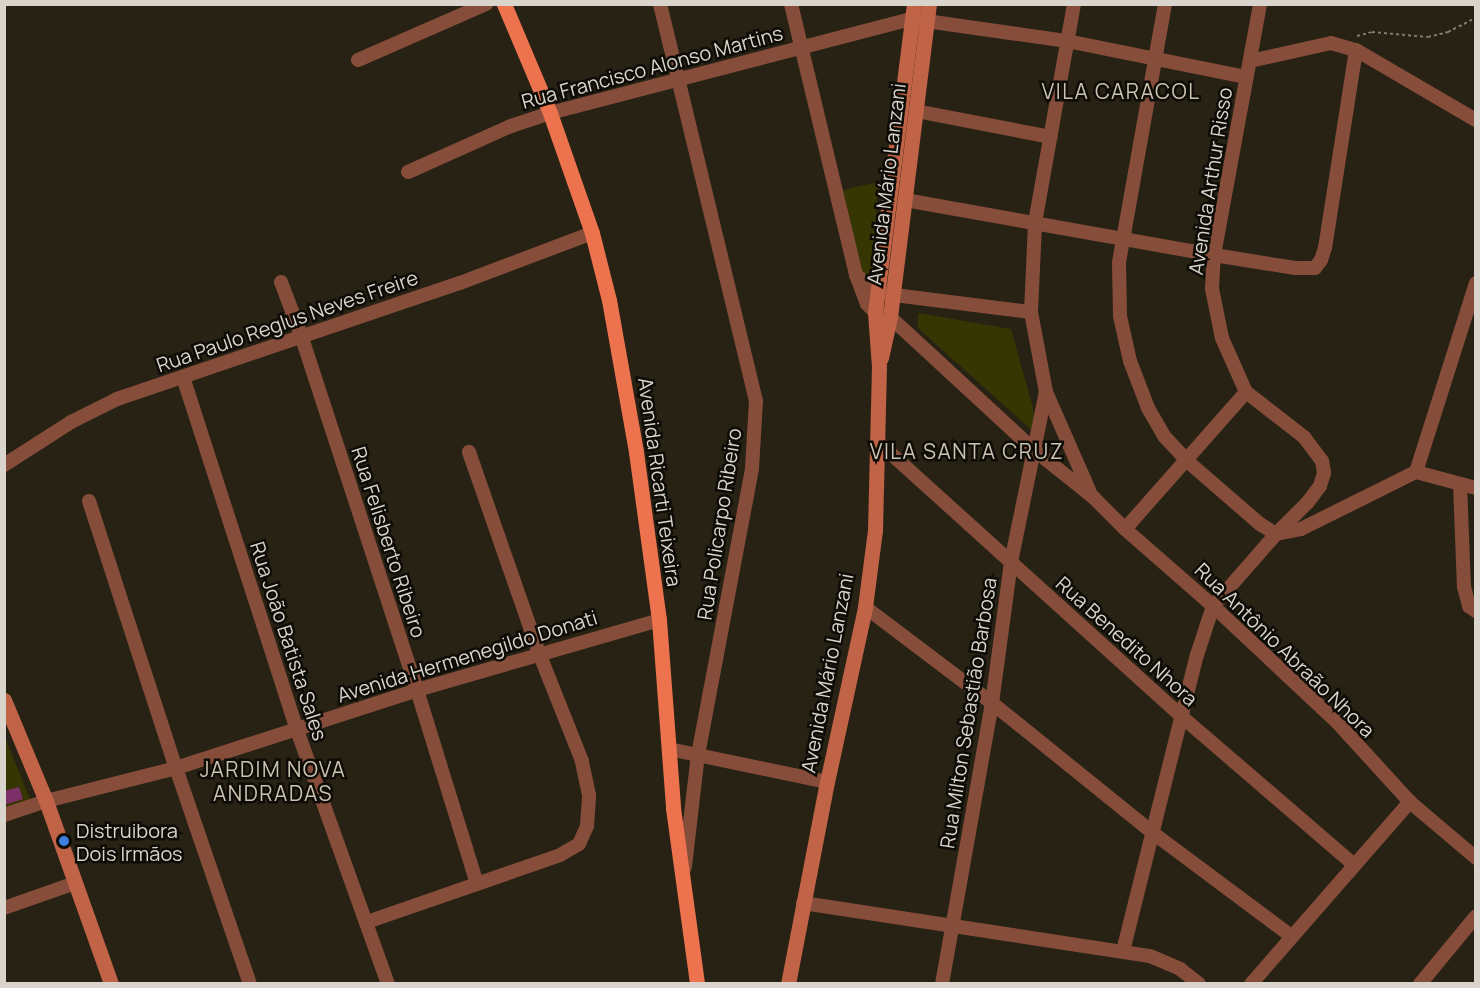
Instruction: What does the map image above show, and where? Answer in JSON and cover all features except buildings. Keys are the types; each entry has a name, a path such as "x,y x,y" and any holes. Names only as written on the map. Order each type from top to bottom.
{"main road":[{"name":"Avenida Ricarti Teixeira","path":"504,4 550,113 592,233 622,369 659,620 673,808 697,984"}],"street":[{"path":"358,60 486,4"},
{"name":"Rua Policarpo Ribeiro","path":"660,4 756,401 752,469 698,754 683,878"},
{"path":"791,4 863,296 1033,449 1093,497"},
{"path":"1074,4 1035,224 1031,312 1046,392 1065,440 1093,497"},
{"path":"1165,4 1119,263 1120,316 1130,361 1148,408 1164,436 1186,460 1260,524 1276,534 1301,529 1416,472 1476,488"},
{"name":"Avenida Arthur Risso","path":"1214,606 1276,534 1308,502 1320,486 1324,473 1322,461 1304,437 1246,392 1222,338 1212,289 1214,255 1260,4"},
{"path":"920,12 1246,77"},
{"name":"Rua Francisco Alonso Martins","path":"408,172 511,126 550,113 802,47 920,12"},
{"name":"Avenida Mário Lanzani","path":"885,295 905,200 916,111 920,12"},
{"name":"Avenida Mário Lanzani","path":"788,984 827,782 865,607 875,530 879,367 883,315 920,12"},
{"path":"1250,61 1331,43 1356,50 1476,120"},
{"path":"905,200 1214,255 1295,268 1315,268 1325,248 1356,50"},
{"path":"916,111 1051,137"},
{"name":"Rua Paulo Reglus Neves Freire","path":"4,465 92,410 301,335 460,283 592,233"},
{"path":"856,275 885,295 1031,312"},
{"name":"Rua Felisberto Ribeiro","path":"281,282 301,335 417,690 477,884"},
{"path":"1416,472 1476,283"},
{"name":"Rua João Batista Sales","path":"183,377 297,730 388,984"},
{"name":"Rua Milton Sebastião Barbosa","path":"942,984 992,703 1011,562 1046,392"},
{"path":"1125,530 1246,392"},
{"name":"Rua Benedito Nhora","path":"878,442 1181,717 1353,864"},
{"path":"367,922 560,855 579,844 587,826 589,795 582,761 539,653 469,452"},
{"path":"1460,484 1464,587 1469,606 1476,611"},
{"name":"Rua Antônio Abraão Nhora","path":"1093,497 1125,530 1214,606 1336,721 1410,802 1476,858"},
{"path":"89,501 176,768 250,984"},
{"path":"1123,951 1181,717 1214,606"},
{"path":"865,607 992,703 1154,833 1291,936"},
{"name":"Avenida Hermenegildo Donati","path":"4,815 46,801 176,768 417,690 659,620"},
{"path":"4,700 46,801 109,983"},
{"path":"669,749 827,782"},
{"path":"1251,984 1353,864 1410,802"},
{"path":"4,908 75,883"},
{"path":"803,903 1150,956 1170,964 1199,984"},
{"path":"1420,984 1476,916"}],"path":[{"path":"1331,43 1372,32 1428,37 1448,32 1476,18"}],"shaded area":[{"path":"878,182 873,264 871,272 866,275 862,273 843,190"},
{"path":"918,313 1011,329 1033,408 1035,433 918,328"},
{"path":"4,735 31,801 4,809"}],"place":[{"name":"Distruibora Dois Irmãos","path":"64,841"}],"district":[{"name":"VILA CARACOL","path":"1121,91"},
{"name":"VILA SANTA CRUZ","path":"967,451"},
{"name":"JARDIM NOVA ANDRADAS","path":"273,781"}]}
